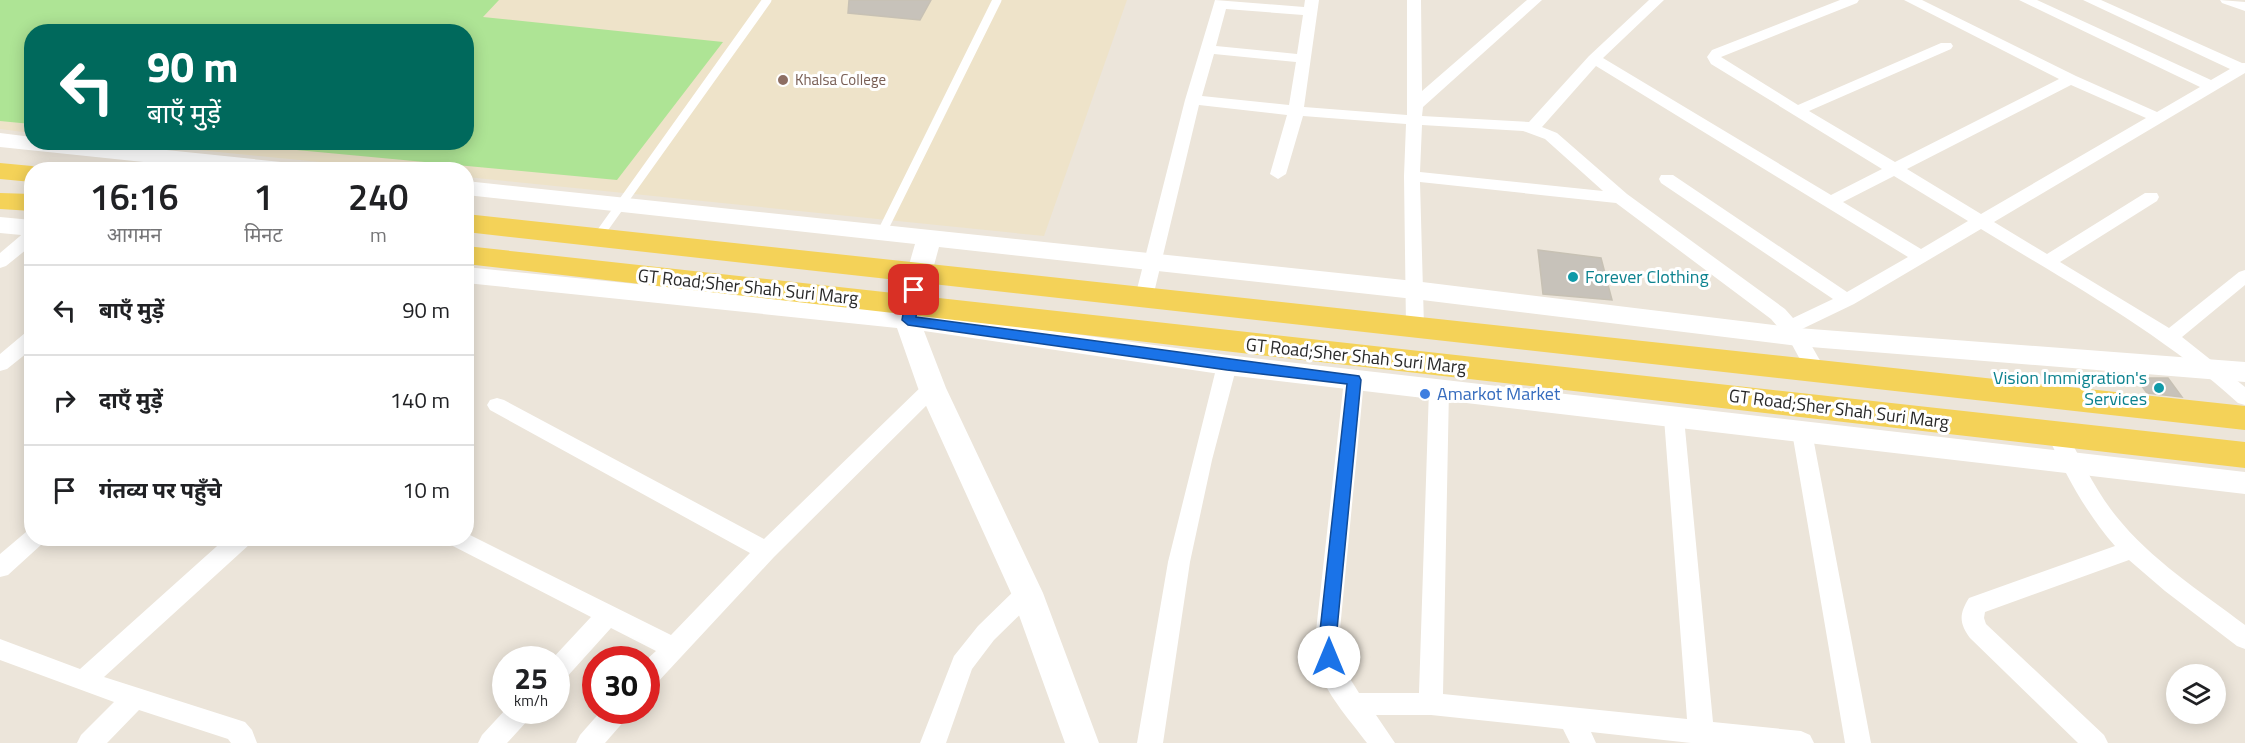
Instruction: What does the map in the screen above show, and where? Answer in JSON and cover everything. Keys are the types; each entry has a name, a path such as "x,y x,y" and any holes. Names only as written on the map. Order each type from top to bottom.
{"main road":[{"path":"0,140 24,142"},
{"path":"97,150 213,162"},
{"path":"0,171 24,173"},
{"path":"474,189 1795,332 2245,372"},
{"path":"0,201 24,202"},
{"name":"GT Road;Sher Shah Suri Marg","path":"474,224 2245,418"},
{"path":"0,225 24,227"},
{"path":"929,238 909,313 914,344 1027,593 1082,743"},
{"name":"GT Road;Sher Shah Suri Marg","path":"474,256 909,313 1663,388 2245,455"},
{"path":"474,276 909,313 1227,365 2245,483"}],"street":[{"path":"1414,0 1415,114 1412,176 1415,327"},
{"path":"1415,114 1535,0"},
{"path":"1533,128 1594,59 1657,0"},
{"path":"1852,0 1714,55 1716,61 2170,338 2216,370 2245,398"},
{"path":"1911,0 2071,79 2157,118"},
{"path":"2026,0 2211,87"},
{"path":"2090,0 2244,68"},
{"path":"2227,0 2245,7"},
{"path":"1144,297 1193,100 1221,2 1312,6 1296,112 1278,174"},
{"path":"1797,111 1946,46"},
{"path":"1207,49 1305,59"},
{"path":"1594,59 1921,257"},
{"path":"1795,332 2244,68"},
{"path":"1830,202 2071,79"},
{"path":"1193,100 1296,112 1415,114 1533,128 1551,136 1621,198 1770,308 1795,332 1816,371"},
{"path":"1412,176 1621,198"},
{"path":"1667,179 1847,300"},
{"path":"2047,262 2151,198"},
{"path":"0,262 24,242"},
{"path":"2170,338 2245,276"},
{"path":"0,364 24,344"},
{"path":"1150,743 1179,562 1202,460 1227,365"},
{"path":"1354,380 1327,640 1332,672 1352,704 1382,743"},
{"path":"660,662 765,551 932,388"},
{"path":"1431,704 1439,389"},
{"path":"497,405 765,551"},
{"path":"1674,418 1701,732"},
{"path":"1802,432 1858,743"},
{"path":"2056,434 2071,464 2109,523 2133,549 2245,639"},
{"path":"0,568 25,546"},
{"path":"83,681 233,546"},
{"path":"472,546 673,648"},
{"path":"2095,743 1978,631 1971,623 1972,613 1977,606 2133,549"},
{"path":"933,743 962,664 986,633 1027,593"},
{"path":"570,656 607,616"},
{"path":"0,649 83,681 236,730 244,743"},
{"path":"90,743 135,698"},
{"path":"1352,704 1431,704 1801,743"},
{"path":"1571,720 1583,743"},
{"path":"491,743 508,724"},
{"path":"589,743 606,724"}],"lane":[{"path":"597,238 767,0"},
{"path":"882,232 997,0"}],"shaded area":[{"name":"Khalsa College","path":"0,0 1127,0 1044,236 474,178 474,162 320,162 199,150 474,150 474,24 24,24 24,132 0,129"}],"green space":[{"path":"0,0 499,0 483,17 723,42 617,180 474,167 474,162 425,162 298,150 474,150 474,24 24,24 24,123 0,121"}],"building":[{"path":"849,0 931,0 920,20 848,13"},
{"name":"Forever Clothing","path":"1538,250 1601,258 1612,300 1543,294"},
{"name":"Vision Immigration's Services","path":"2136,378 2168,378 2182,397 2147,393"}],"place":[{"name":"Khalsa College","path":"783,80"},
{"name":"Forever Clothing","path":"1573,277"},
{"name":"Vision Immigration's Services","path":"2159,388"},
{"name":"Amarkot Market","path":"1425,394"}],"route":[{"path":"914,290 908,320 1227,365 1354,380 1327,640 1329,657"}]}
